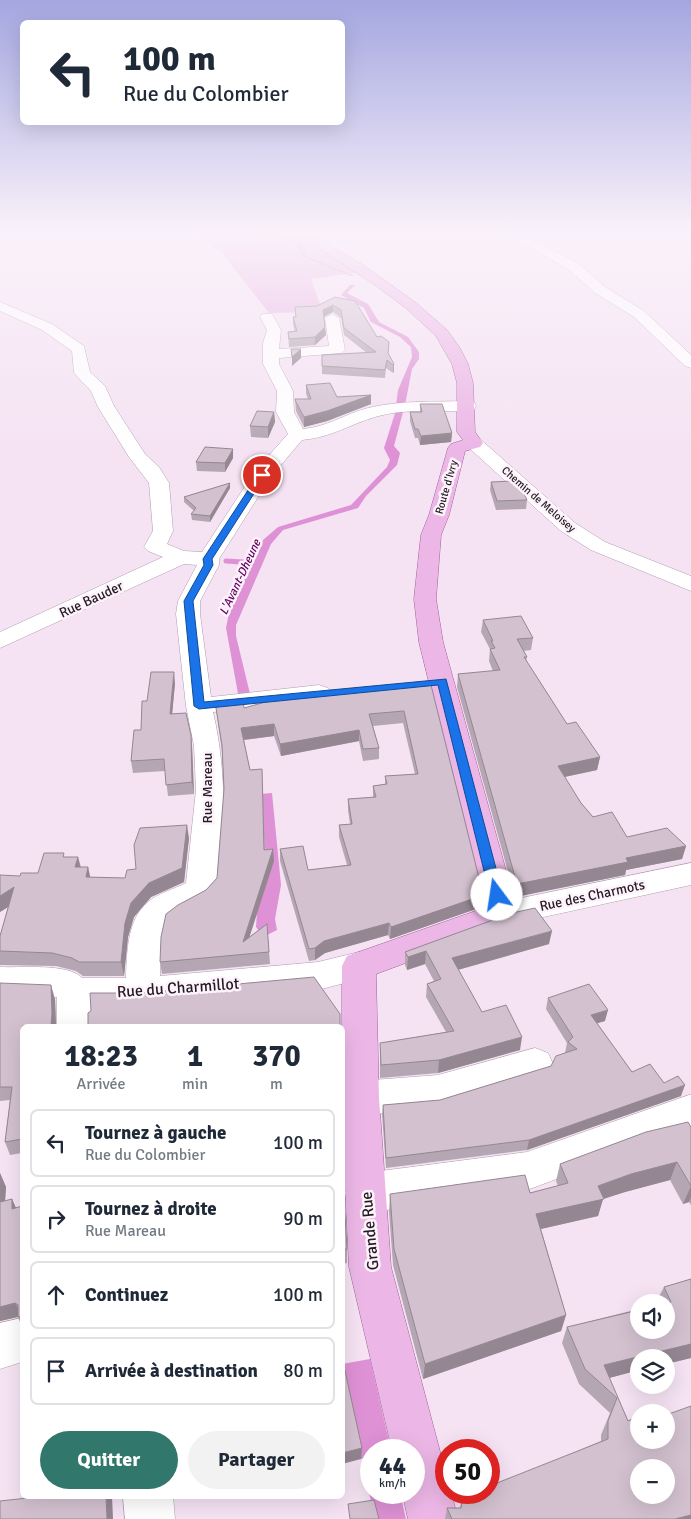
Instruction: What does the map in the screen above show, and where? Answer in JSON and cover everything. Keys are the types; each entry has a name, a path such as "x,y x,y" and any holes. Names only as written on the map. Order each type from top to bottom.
{"main road":[{"path":"410,305 437,325 450,342 460,366 468,406 466,432 474,443"},
{"name":"Route d'Ivry","path":"474,443 457,448 436,526 431,535 425,599 432,642 432,682 502,914"},
{"name":"Rue des Charmots","path":"359,966 502,914"},
{"name":"Grande Rue","path":"359,966 360,1098 370,1267 433,1519"}],"street":[{"path":"624,305 638,314 691,363"},
{"path":"0,306 47,327 78,349 82,373 100,389 106,407 122,429 138,458 152,471 159,483 163,530 155,547 181,556 208,559"},
{"path":"266,317 274,330 271,354 272,364 285,391 285,412 297,435 321,433 369,413 397,406 468,406"},
{"path":"271,354 343,355 332,318"},
{"name":"Rue Mareau","path":"143,992 146,936 149,920 160,910 201,890 210,790 208,746 199,706 189,601 208,565 208,559 262,475 297,435"},
{"name":"Chemin de Meloisey","path":"474,443 568,527 598,546 691,584"},
{"name":"Rue Bauder","path":"0,641 181,556"},
{"path":"199,706 344,691"},
{"name":"Rue des Charmots","path":"502,914 688,876"},
{"name":"Rue du Charmillot","path":"0,980 66,984 74,992 143,992 318,976 359,966"},
{"path":"74,992 75,1024"},
{"path":"360,1098 438,1092 535,1064"},
{"path":"366,1193 526,1171 689,1112"},
{"path":"0,1346 20,1341"},
{"path":"148,1499 150,1519"}],"shaded area":[{"path":"263,305 320,305 323,312 269,313"},
{"path":"358,305 369,305 379,322 408,337 419,352 419,359 412,369 405,405 396,405 398,390 412,357 411,347 400,337 371,322 364,308"},
{"path":"404,408 394,446 400,453 397,465 366,496 358,508 283,530 271,544 236,625 236,636 251,698 239,699 226,628 229,613 263,540 278,527 351,505 387,467 390,460 384,448 396,410"},
{"path":"272,793 281,885 275,919 277,930 263,937 256,927 257,912 268,878 260,794"},
{"path":"370,1359 388,1439 360,1439 360,1454 345,1379 345,1363"},
{"path":"372,1504 403,1504 406,1519 376,1519"}],"building":[{"path":"319,305 357,305 377,337 381,336 389,342 388,353 394,364 387,360 385,370 322,366 322,355 376,352 344,328 341,310 333,305 323,310 325,327 315,337 289,339 288,332 297,331 293,317 296,317 295,307"},
{"path":"291,349 301,349 292,357"},
{"path":"330,383 337,397 371,395 304,417 295,399 311,399 306,385"},
{"path":"420,404 442,404 452,433 421,436 418,429 415,429 410,412 422,412"},
{"path":"257,411 274,412 268,427 250,426"},
{"path":"205,447 233,449 225,463 196,462"},
{"path":"513,481 522,489 527,500 497,501 491,482"},
{"path":"230,483 210,516 191,514 196,508 184,497"},
{"path":"521,616 533,638 517,639 527,657 524,657 567,724 576,722 600,757 558,766 581,803 593,817 612,812 627,837 667,828 686,846 626,858 628,862 517,884 458,674 500,670 490,649 495,648 491,641 493,641 483,620"},
{"path":"151,672 174,672 170,714 186,713 191,735 192,782 166,785 164,759 131,761 134,730 141,730 142,701 147,701"},
{"path":"430,681 482,890 478,897 391,927 389,923 324,941 315,948 309,949 280,849 303,846 308,870 351,865 339,825 352,824 348,799 376,797 373,786 387,784 385,776 418,774 404,711 369,714 379,748 363,749 359,730 280,744 274,724 241,728 250,770 262,769 264,850 273,849 243,942 267,924 269,952 160,962 161,937 166,914 178,905 206,890 217,878 224,789 222,745 215,702 243,699 244,708 290,695"},
{"path":"187,825 182,868 149,883 131,903 125,923 121,962 79,962 72,958 52,953 0,951 0,936 14,887 0,896 0,875 20,876 21,873 38,873 44,853 64,853 63,857 78,857 75,867 88,867 86,877 125,878 127,870 136,869 134,845 140,828"},
{"path":"535,908 552,931 452,958 482,1012 506,1005 522,1037 439,1060 381,1065 380,1043 454,1031 427,984 441,979 426,951 408,957 405,952 512,913"},
{"path":"314,977 340,1014 340,1024 88,1024 88,1013 91,1011 90,993 140,993"},
{"path":"0,983 51,985 51,1024 20,1024 20,1139 5,1142 12,1087 0,1087"},
{"path":"589,984 608,1010 591,1015 632,1072 650,1064 664,1083 678,1076 685,1085 529,1140 386,1158 383,1105 440,1100 551,1066 556,1056 577,1049 568,1042 573,1037 548,998"},
{"path":"688,1122 691,1127 691,1186 677,1162 631,1174 598,1186 604,1199 536,1214 566,1315 425,1364 394,1249 390,1194 525,1175 530,1193 568,1183 560,1164 646,1132"},
{"path":"12,1199 12,1209 20,1207 20,1317 18,1317 18,1305 15,1303 0,1307 0,1202"},
{"path":"345,1214 347,1249 345,1249"},
{"path":"691,1279 691,1344 670,1349 630,1349 630,1359 604,1365 628,1421 630,1420 630,1449 675,1449 675,1412 691,1406 691,1515 675,1519 452,1519 447,1508 461,1508 462,1504 500,1504 500,1482 608,1439 608,1421 617,1398 585,1369 567,1327 630,1312 630,1339 675,1339 675,1294 667,1294 664,1287"},
{"path":"345,1371 360,1439 360,1448 345,1452"},
{"path":"20,1499 106,1499 107,1519 0,1519 0,1501"},
{"path":"360,1502 360,1504 375,1504 379,1519 350,1519 348,1504"}],"waterway":[{"name":"L'Avant-Dheune","path":"226,561 258,563"}],"route":[{"path":"262,475 231,526 208,559 208,565 189,601 188,614 199,706 442,681 474,799 497,895"}]}
